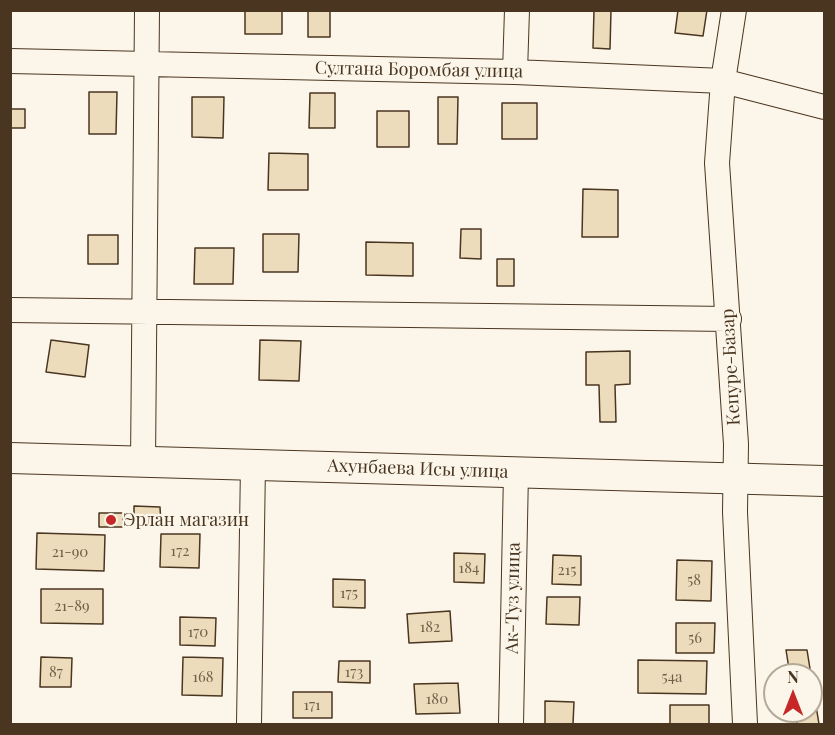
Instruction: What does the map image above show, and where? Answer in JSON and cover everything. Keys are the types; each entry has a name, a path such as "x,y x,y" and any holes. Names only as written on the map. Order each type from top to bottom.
{"main road":[{"name":"Ахунбаева Исы улица","path":"10,458 736,477 825,482"}],"street":[{"path":"143,462 147,10"},
{"path":"515,72 517,10"},
{"name":"Кепуре-Базар","path":"734,10 723,81 717,163 729,319 745,724"},
{"name":"Султана Боромбая улица","path":"10,61 515,72 723,81 825,107"},
{"path":"10,310 729,319"},
{"path":"249,724 253,464"},
{"name":"Ак-Туз улица","path":"511,724 516,472"}],"building":[{"path":"245,10 282,10 282,34 245,34"},
{"path":"308,10 330,10 330,37 308,37"},
{"path":"594,10 611,10 610,49 593,48"},
{"path":"678,10 707,10 703,36 675,33"},
{"path":"89,92 117,92 116,134 89,134"},
{"path":"310,93 335,93 335,128 309,128"},
{"path":"192,97 224,97 223,138 192,137"},
{"path":"438,97 458,97 457,144 438,144"},
{"path":"502,103 537,103 537,139 502,139"},
{"path":"10,109 25,109 25,128 10,128"},
{"path":"377,111 409,111 409,147 377,147"},
{"path":"269,153 308,154 308,190 268,190"},
{"path":"583,189 618,190 618,237 582,237"},
{"path":"461,229 481,229 481,259 460,258"},
{"path":"263,234 299,234 298,272 263,272"},
{"path":"88,235 118,235 118,264 88,264"},
{"path":"366,242 413,243 413,276 366,275"},
{"path":"195,248 234,248 233,284 194,284"},
{"path":"497,259 514,259 514,286 497,286"},
{"path":"51,340 89,345 85,377 46,372"},
{"path":"260,340 301,341 299,381 259,380"},
{"path":"630,351 630,384 615,385 616,422 600,422 599,385 586,385 586,352"},
{"path":"134,506 160,507 161,524 134,523"},
{"name":"Эрлан магазин","path":"99,513 123,513 123,527 99,527"},
{"path":"37,533 105,535 104,571 36,569"},
{"path":"161,534 200,534 199,568 160,567"},
{"path":"454,553 485,554 484,583 454,582"},
{"path":"553,555 581,556 581,585 552,584"},
{"path":"677,560 712,561 711,601 676,600"},
{"path":"333,579 365,580 365,608 333,607"},
{"path":"41,589 103,589 103,624 41,623"},
{"path":"547,597 580,597 579,625 546,624"},
{"path":"450,611 452,641 409,643 407,614"},
{"path":"180,617 216,618 215,646 180,645"},
{"path":"676,623 715,623 714,653 676,653"},
{"path":"786,650 807,650 809,663 788,663"},
{"path":"41,657 72,658 71,687 40,687"},
{"path":"183,657 223,658 222,696 182,695"},
{"path":"638,660 707,661 706,694 638,693"},
{"path":"339,661 370,661 370,683 338,682"},
{"path":"458,683 460,713 416,714 414,684"},
{"path":"293,692 332,692 332,718 293,718"},
{"path":"545,701 574,702 573,724 545,724"},
{"path":"670,705 709,705 709,724 670,724"}],"place":[{"name":"Эрлан магазин","path":"111,520"}]}
